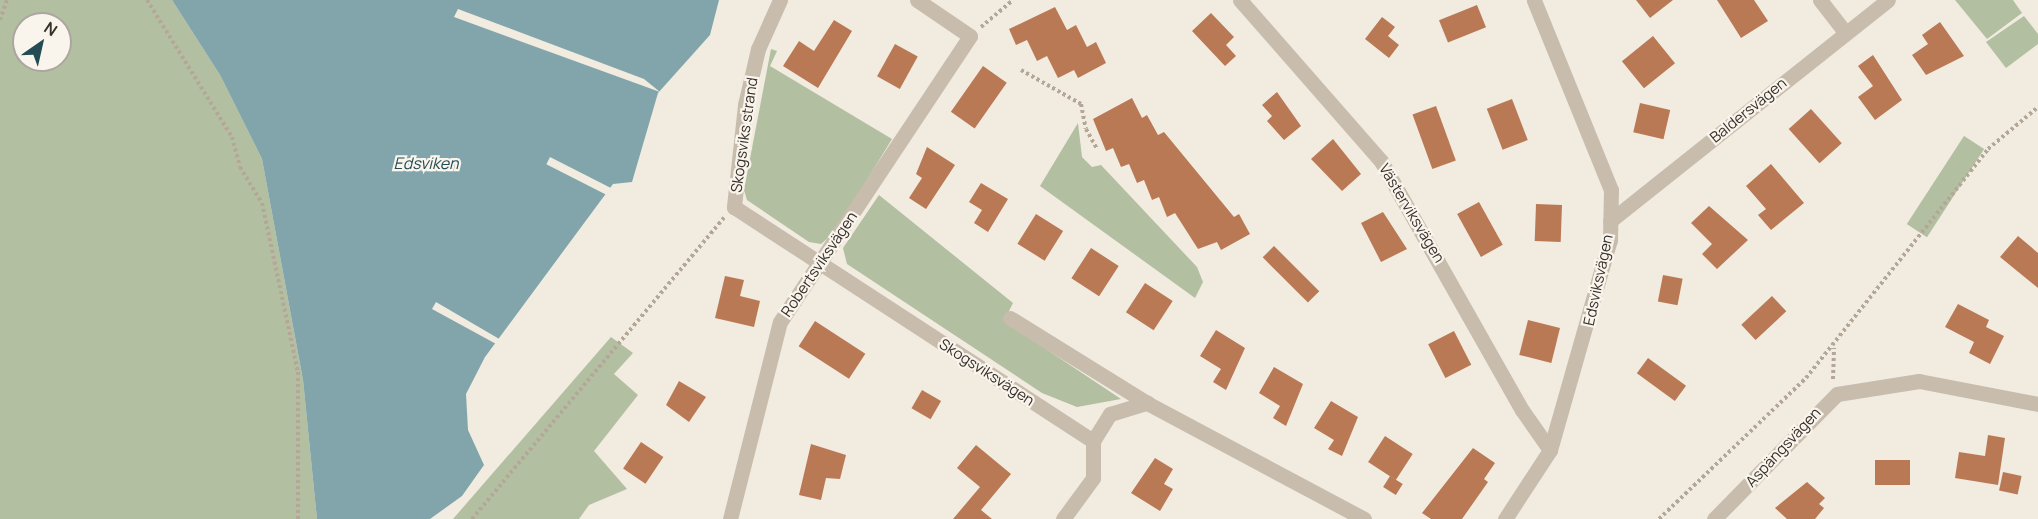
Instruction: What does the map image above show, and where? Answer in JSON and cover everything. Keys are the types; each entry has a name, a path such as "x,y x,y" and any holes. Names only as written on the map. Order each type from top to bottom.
{"street":[{"name":"Skogsviks strand","path":"780,0 758,49 745,105 734,207 822,264"},
{"path":"917,0 970,36"},
{"name":"Västerviksvägen","path":"1239,0 1381,160 1522,410 1550,450"},
{"name":"Edsviksvägen","path":"1505,519 1550,450 1593,312 1610,221 1611,190 1534,0"},
{"path":"1820,0 1845,32"},
{"name":"Baldersvägen","path":"1610,221 1888,0"},
{"name":"Robertsviksvägen","path":"730,519 780,322 822,264 970,36"},
{"name":"Skogsviksvägen","path":"822,264 1092,441"},
{"path":"1010,318 1147,403 1364,519"},
{"path":"1836,394 1919,381 2038,404"},
{"name":"Aspängsvägen","path":"1714,519 1836,394"},
{"path":"1063,519 1093,478 1092,441 1110,414 1147,403"}],"path":[{"path":"0,20 7,0"},
{"path":"147,0 232,136 240,167 262,203 298,372 298,519"},
{"path":"970,36 1013,0"},
{"path":"1021,70 1081,104 1086,129 1097,149"},
{"path":"1659,519 1834,347 1988,149 2038,107"},
{"path":"472,519 734,207"},
{"path":"1834,347 1836,394"}],"green space":[{"path":"0,0 172,0 220,75 262,159 303,380 317,519 0,519"},
{"path":"1955,0 2013,0 2022,13 1987,39"},
{"path":"2024,16 2038,34 2038,44 2006,68 1986,42"},
{"path":"771,49 777,51 770,66 892,139 835,232 821,244 809,242 747,200 744,190"},
{"path":"1078,123 1082,157 1092,167 1101,165 1197,267 1203,282 1195,298 1040,186"},
{"path":"1964,136 1984,149 1927,237 1907,224"},
{"path":"879,195 1013,303 1004,321 1121,399 1077,407 1042,393 847,264 843,248"},
{"path":"611,337 633,353 614,374 638,395 594,451 627,489 589,505 579,519 453,519"}],"water":[{"name":"Edsviken","path":"172,0 719,0 710,35 658,93 632,182 613,184 485,357 466,394 468,430 484,465 462,496 430,519 317,519 303,380 262,159 220,75"}],"pier":[{"path":"458,9 644,79 660,92 454,17"},
{"path":"550,157 612,189 609,196 546,164"},
{"path":"436,302 501,340 498,345 432,309"}],"building":[{"path":"1636,0 1673,0 1650,18"},
{"path":"1717,0 1754,0 1768,21 1741,38"},
{"path":"1477,5 1486,27 1448,43 1439,20"},
{"path":"1055,7 1067,30 1076,25 1087,47 1096,42 1106,63 1078,78 1074,70 1058,78 1047,56 1037,61 1027,40 1016,45 1009,29"},
{"path":"1211,13 1234,37 1226,45 1236,56 1225,66 1192,31"},
{"path":"1382,17 1395,27 1388,36 1399,45 1389,58 1365,39"},
{"path":"834,20 852,31 818,88 783,66 799,41 814,51"},
{"path":"1940,22 1964,56 1926,75 1912,55 1928,44 1922,35"},
{"path":"1653,36 1675,63 1644,88 1622,61"},
{"path":"895,44 918,57 900,89 877,76"},
{"path":"1873,55 1902,100 1875,120 1858,97 1873,86 1858,66"},
{"path":"983,66 1007,83 975,129 951,112"},
{"path":"1277,92 1301,126 1284,140 1267,121 1272,116 1262,105"},
{"path":"1132,98 1142,118 1147,115 1158,135 1164,132 1234,217 1239,214 1250,234 1221,250 1217,242 1198,249 1175,213 1167,217 1159,197 1152,200 1144,180 1137,183 1129,164 1121,167 1113,148 1106,151 1093,119"},
{"path":"1512,99 1528,140 1503,150 1487,109"},
{"path":"1640,103 1670,110 1663,139 1633,132"},
{"path":"1436,106 1456,161 1432,169 1413,115"},
{"path":"1811,109 1842,143 1819,163 1789,129"},
{"path":"1333,139 1361,174 1342,191 1311,159"},
{"path":"927,147 955,165 926,209 909,198 922,178 916,174"},
{"path":"1771,164 1804,203 1771,230 1758,215 1766,209 1746,186"},
{"path":"981,183 1008,199 988,232 974,223 982,210 969,202"},
{"path":"1479,202 1503,245 1481,257 1457,214"},
{"path":"1536,204 1562,205 1561,242 1535,241"},
{"path":"1709,206 1748,240 1717,269 1702,254 1712,244 1691,223"},
{"path":"1383,212 1407,249 1381,262 1361,223"},
{"path":"1036,214 1063,231 1045,261 1017,244"},
{"path":"2018,236 2038,253 2038,288 2000,257"},
{"path":"1274,246 1319,291 1308,303 1263,257"},
{"path":"1091,248 1119,266 1099,296 1071,278"},
{"path":"1663,275 1683,279 1677,305 1658,302"},
{"path":"725,276 744,280 740,296 760,301 754,327 715,318"},
{"path":"1145,283 1173,301 1154,330 1126,312"},
{"path":"1772,296 1786,311 1756,340 1741,325"},
{"path":"1958,304 1989,320 1986,327 2004,336 1990,364 1969,353 1974,342 1945,327"},
{"path":"1528,320 1560,328 1551,363 1519,355"},
{"path":"815,321 865,354 849,379 799,346"},
{"path":"1216,330 1245,348 1226,390 1213,382 1221,369 1200,356"},
{"path":"1454,331 1471,365 1445,378 1428,344"},
{"path":"1648,358 1686,386 1675,401 1637,373"},
{"path":"1274,367 1303,384 1286,426 1273,418 1280,406 1259,393"},
{"path":"679,381 706,397 689,422 666,405"},
{"path":"922,390 941,401 931,419 912,408"},
{"path":"1331,401 1358,417 1342,456 1328,449 1334,440 1314,428"},
{"path":"1988,435 2005,438 1998,485 1955,478 1959,452 1985,456"},
{"path":"1385,436 1413,454 1396,480 1368,462"},
{"path":"641,442 663,457 645,484 623,469"},
{"path":"811,444 846,455 840,479 826,478 821,500 799,495"},
{"path":"976,445 1011,474 981,510 992,519 953,519 980,487 957,468"},
{"path":"1473,448 1495,463 1484,479 1488,482 1462,519 1431,519 1422,513"},
{"path":"1155,458 1173,469 1164,484 1173,489 1160,511 1131,493"},
{"path":"1875,460 1910,460 1910,485 1875,485"},
{"path":"2003,472 2022,476 2018,495 1999,491"},
{"path":"1390,476 1403,484 1396,495 1383,487"},
{"path":"1807,482 1825,498 1819,504 1824,508 1815,519 1787,519 1775,508"}]}
